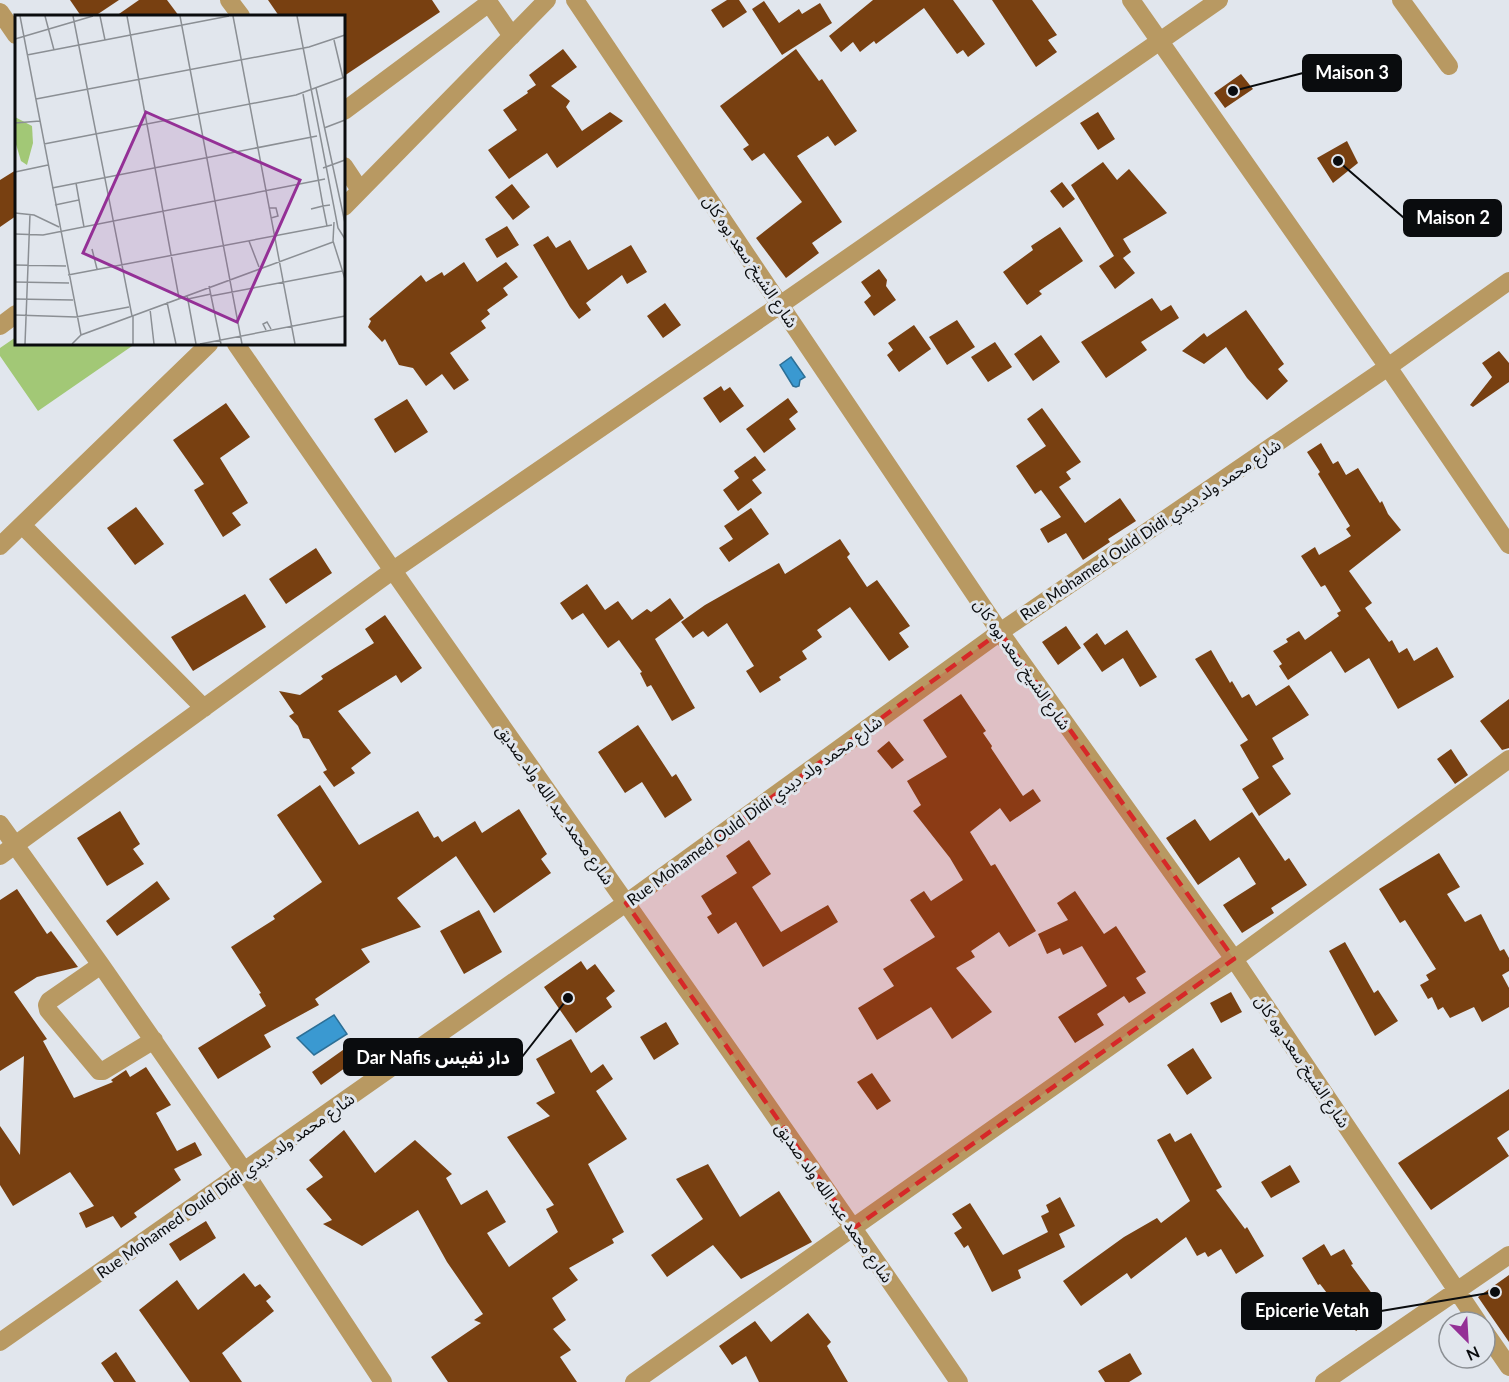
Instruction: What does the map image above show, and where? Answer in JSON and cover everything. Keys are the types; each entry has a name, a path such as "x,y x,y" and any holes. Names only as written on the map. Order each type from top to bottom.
{"street":[{"path":"229,0 240,15"},
{"path":"345,206 547,0"},
{"name":"شارع الشيخ سعد بوه كان","path":"575,0 1000,632 1234,959 1470,1310"},
{"path":"1131,0 1388,367 1509,545"},
{"path":"7,851 392,570 780,305 1219,0"},
{"path":"1401,0 1449,66"},
{"path":"345,110 488,2 512,36"},
{"path":"0,12 15,34"},
{"path":"345,168 360,190"},
{"name":"Rue Mohamed Ould Didi شارع محمد ولد ديدي","path":"0,1342 626,903 1000,632 1388,367 1509,281"},
{"path":"0,326 15,315"},
{"path":"0,546 208,345"},
{"name":"شارع محمد عبد الله ولد صديق","path":"237,345 854,1228 958,1382"},
{"path":"22,525 204,708"},
{"path":"634,1382 1234,959 1509,759"},
{"path":"0,824 7,851 101,964 244,1171 383,1382"},
{"path":"101,964 49,1002 48,1010 99,1071 103,1071 154,1040"},
{"path":"1324,1382 1509,1255"},
{"path":"1497,1350 1509,1367"}],"highlighted area":[{"path":"1000,632 1234,959 854,1228 626,903"}],"green space":[{"path":"15,338 15,345 134,345 38,411 0,356 0,348"}],"water":[{"path":"791,357 805,377 796,387 793,386 780,365"},
{"path":"334,1015 347,1034 314,1055 297,1038"}],"building":[{"path":"70,0 119,0 96,15 80,15"},
{"path":"139,0 167,0 178,15 117,15"},
{"path":"268,0 432,0 440,12 345,75 345,15 278,15"},
{"path":"727,0 739,0 747,12 723,28 711,10"},
{"path":"873,0 953,0 985,44 968,57 963,50 957,54 924,8 876,44 874,41 860,52 853,42 841,52 829,36"},
{"path":"992,0 1032,0 1057,35 1048,40 1057,52 1036,67"},
{"path":"764,1 779,23 799,9 802,14 820,3 832,23 782,55 752,9"},
{"path":"563,49 577,67 551,86 570,101 566,107 582,131 610,112 623,121 557,168 547,153 509,179 488,150 517,130 503,110 536,85 529,75"},
{"path":"796,49 819,81 822,79 857,131 835,146 828,136 797,156 842,222 812,243 819,253 786,278 756,238 802,202 764,153 752,161 743,149 749,145 720,106"},
{"path":"1241,74 1253,89 1225,108 1214,93"},
{"path":"1098,112 1115,139 1098,150 1080,123"},
{"path":"1347,141 1358,163 1333,183 1317,158"},
{"path":"1103,162 1117,180 1129,169 1167,213 1123,239 1131,252 1123,258 1135,273 1115,289 1099,266 1114,256 1071,185"},
{"path":"15,171 15,217 0,227 0,180"},
{"path":"1062,182 1075,199 1063,208 1050,191"},
{"path":"512,184 530,207 513,220 495,197"},
{"path":"507,226 519,245 497,258 485,239"},
{"path":"1060,227 1083,261 1039,291 1042,294 1027,305 1003,272 1033,250 1031,246"},
{"path":"548,236 556,248 570,240 588,270 631,245 647,272 627,284 622,275 586,303 591,310 579,319 533,245"},
{"path":"464,262 477,282 506,262 518,277 503,288 508,295 487,310 490,314 481,321 486,328 450,353 469,380 454,390 442,374 426,386 413,368 399,365 385,339 382,342 368,327 371,321 369,319 421,275 426,282 442,272 444,276"},
{"path":"879,269 887,280 886,286 896,300 874,316 864,302 871,296 861,282"},
{"path":"1152,298 1161,311 1171,305 1179,318 1141,342 1147,350 1106,378 1081,342"},
{"path":"665,303 681,325 663,338 647,316"},
{"path":"1246,310 1284,364 1278,369 1288,381 1267,400 1247,378 1226,347 1204,364 1182,351 1204,333 1207,337"},
{"path":"957,320 975,347 947,365 929,337"},
{"path":"914,325 931,349 899,372 887,355 893,350 888,343"},
{"path":"1041,335 1060,362 1033,381 1014,354"},
{"path":"995,342 1012,367 988,382 971,357"},
{"path":"1499,351 1509,363 1509,382 1473,407 1470,405 1492,377 1482,363"},
{"path":"721,386 724,391 730,387 744,406 720,423 703,398"},
{"path":"788,398 798,412 789,419 796,429 764,453 746,429"},
{"path":"407,399 428,432 395,453 374,419"},
{"path":"226,403 250,437 220,458 248,503 232,513 241,525 223,537 194,490 204,484 173,440"},
{"path":"1042,408 1081,462 1066,472 1071,479 1059,487 1085,523 1120,498 1136,521 1108,539 1110,542 1083,560 1066,533 1048,543 1040,529 1061,517 1041,490 1035,494 1016,466 1046,446 1027,419"},
{"path":"1321,443 1333,464 1338,461 1346,475 1358,468 1380,503 1382,501 1388,514 1401,530 1349,571 1372,603 1365,608 1389,642 1392,640 1399,653 1407,648 1414,661 1437,647 1454,677 1398,709 1369,658 1345,673 1331,651 1288,680 1279,666 1282,664 1273,651 1288,642 1286,639 1299,631 1305,640 1339,616 1337,613 1341,611 1325,585 1321,587 1301,556 1315,547 1319,555 1351,536 1346,529 1350,526 1307,452"},
{"path":"755,456 766,470 752,480 762,493 738,511 723,490 739,478 734,471"},
{"path":"136,507 164,544 135,565 107,528"},
{"path":"751,508 769,534 729,562 719,548 733,539 724,526"},
{"path":"840,539 850,554 847,557 867,587 877,580 910,626 899,633 909,647 889,661 850,607 817,630 822,637 802,651 807,659 779,677 781,680 760,693 746,671 754,666 727,623 708,637 703,631 693,638 681,622 705,605 779,563 785,574"},
{"path":"316,548 332,573 286,604 269,579"},
{"path":"587,584 605,610 618,601 632,620 647,609 651,612 670,598 684,618 655,639 695,708 672,721 651,685 647,687 640,673 642,672 619,640 608,648 583,613 572,620 560,603"},
{"path":"245,594 266,627 193,671 171,637"},
{"path":"385,615 422,668 401,683 396,675 338,711 371,753 351,768 355,773 334,787 323,772 327,770 309,739 303,738 298,726 289,716 294,713 279,691 300,695 323,679 321,676 374,643 365,629"},
{"path":"1066,626 1081,648 1058,665 1042,642"},
{"path":"1127,630 1157,677 1140,687 1123,658 1102,672 1083,644 1097,633 1105,645"},
{"path":"1211,650 1230,683 1232,681 1242,698 1249,694 1256,706 1289,685 1309,715 1272,738 1284,759 1272,766 1291,794 1259,816 1242,789 1259,778 1240,745 1248,740 1195,659"},
{"path":"961,694 986,731 983,733 992,746 991,748 1023,796 1033,789 1041,801 1010,822 1000,808 970,832 991,866 995,864 1036,931 1009,947 999,932 971,951 975,957 956,968 992,1012 952,1039 931,1007 877,1040 858,1008 894,986 883,969 935,937 910,900 924,891 931,901 963,880 950,858 913,811 921,805 907,781 947,757 923,720"},
{"path":"1509,699 1509,748 1502,750 1480,721"},
{"path":"638,725 672,777 676,774 692,800 665,818 642,782 625,793 598,752"},
{"path":"889,741 904,760 892,769 877,751"},
{"path":"1451,749 1468,775 1455,784 1437,759"},
{"path":"320,785 359,845 418,811 434,838 438,836 442,842 475,821 482,833 519,809 547,854 541,859 551,873 494,913 456,856 397,898 421,927 361,949 370,962 315,999 319,1005 264,1035 271,1047 218,1079 198,1048 266,1006 259,994 261,993 231,947 275,919 273,916 322,882 277,815"},
{"path":"120,811 140,844 133,849 144,864 107,886 77,838"},
{"path":"1252,812 1285,861 1289,858 1307,885 1271,908 1274,913 1242,933 1223,905 1256,884 1239,857 1198,885 1166,838 1195,819 1210,841"},
{"path":"749,840 771,874 752,887 781,932 828,905 838,922 763,967 736,922 718,934 707,917 712,914 701,896 737,873 726,856"},
{"path":"1439,853 1460,887 1447,894 1465,922 1481,914 1500,951 1504,949 1509,958 1509,971 1502,975 1509,988 1509,1007 1482,1022 1474,1007 1450,1018 1443,1007 1438,1010 1432,997 1428,999 1420,985 1429,980 1426,975 1436,969 1405,920 1400,923 1379,889"},
{"path":"157,881 170,899 117,936 106,921"},
{"path":"17,889 47,934 51,931 78,967 37,977 14,992 47,1039 43,1041 74,1098 113,1082 111,1080 126,1070 130,1077 146,1067 171,1105 156,1113 177,1151 195,1142 202,1155 174,1169 181,1180 134,1213 137,1217 121,1228 113,1216 86,1228 79,1213 94,1206 70,1172 13,1206 0,1185 0,1126 20,1155 24,1056 0,1071 0,900"},
{"path":"1075,891 1104,934 1116,926 1146,972 1136,978 1146,993 1129,1003 1124,996 1097,1014 1104,1025 1075,1043 1058,1017 1107,986 1082,946 1063,955 1060,948 1047,954 1038,934 1068,920 1057,903"},
{"path":"479,910 502,952 464,974 440,931"},
{"path":"1345,942 1374,993 1378,990 1398,1021 1375,1036 1329,951"},
{"path":"581,961 587,970 595,964 615,991 606,998 612,1007 576,1033 544,987"},
{"path":"1231,992 1242,1012 1221,1023 1210,1003"},
{"path":"666,1022 679,1044 654,1060 640,1037"},
{"path":"571,1039 591,1073 603,1064 613,1079 596,1091 627,1139 588,1164 624,1232 612,1239 614,1243 569,1268 578,1280 552,1298 566,1320 553,1329 571,1350 560,1357 577,1382 448,1382 431,1357 481,1323 474,1320 483,1314 447,1262 418,1210 362,1246 323,1224 332,1220 306,1189 323,1177 309,1160 344,1130 375,1173 415,1140 452,1174 446,1178 461,1205 487,1190 506,1222 487,1233 509,1267 558,1232 546,1209 554,1205 507,1137 550,1116 536,1103 555,1093 536,1059"},
{"path":"357,1040 366,1053 321,1085 312,1072"},
{"path":"1193,1048 1212,1078 1187,1095 1167,1065"},
{"path":"872,1073 891,1101 877,1110 857,1082"},
{"path":"1509,1089 1509,1130 1497,1138 1509,1156 1431,1210 1398,1163"},
{"path":"1170,1133 1175,1142 1191,1133 1222,1187 1216,1190 1245,1229 1247,1227 1264,1256 1236,1274 1221,1249 1208,1257 1205,1252 1197,1256 1186,1237 1131,1279 1127,1273 1081,1306 1063,1281 1124,1237 1157,1218 1161,1223 1190,1201 1157,1140"},
{"path":"708,1164 740,1217 779,1191 812,1242 741,1279 713,1245 667,1277 651,1255 703,1219 676,1179"},
{"path":"1290,1165 1300,1182 1271,1198 1261,1182"},
{"path":"1060,1197 1075,1226 1059,1234 1065,1247 1018,1270 1021,1278 992,1292 968,1245 964,1248 954,1233 962,1228 952,1214 970,1203 1003,1255 1048,1232 1041,1216 1049,1212 1046,1205"},
{"path":"206,1221 216,1238 180,1261 169,1244"},
{"path":"1324,1244 1331,1256 1344,1249 1353,1264 1351,1265 1373,1295 1364,1302 1375,1317 1356,1331 1320,1284 1318,1285 1302,1258"},
{"path":"244,1273 255,1287 260,1284 271,1297 266,1301 274,1311 222,1353 242,1382 190,1382 139,1310 177,1280 198,1310"},
{"path":"1509,1275 1509,1342 1497,1325 1497,1310 1487,1310 1478,1297"},
{"path":"808,1313 831,1342 827,1346 848,1382 759,1382 746,1356 732,1365 719,1346 755,1321 771,1342"},
{"path":"116,1352 136,1382 114,1382 101,1363"},
{"path":"1130,1353 1142,1374 1129,1382 1105,1382 1098,1371"}],"place":[{"name":"Maison 3","path":"1233,91"},
{"name":"Maison 2","path":"1338,161"},
{"name":"Dar Nafis دار نفيس","path":"568,998"},
{"name":"Epicerie Vetah","path":"1495,1292"}]}
